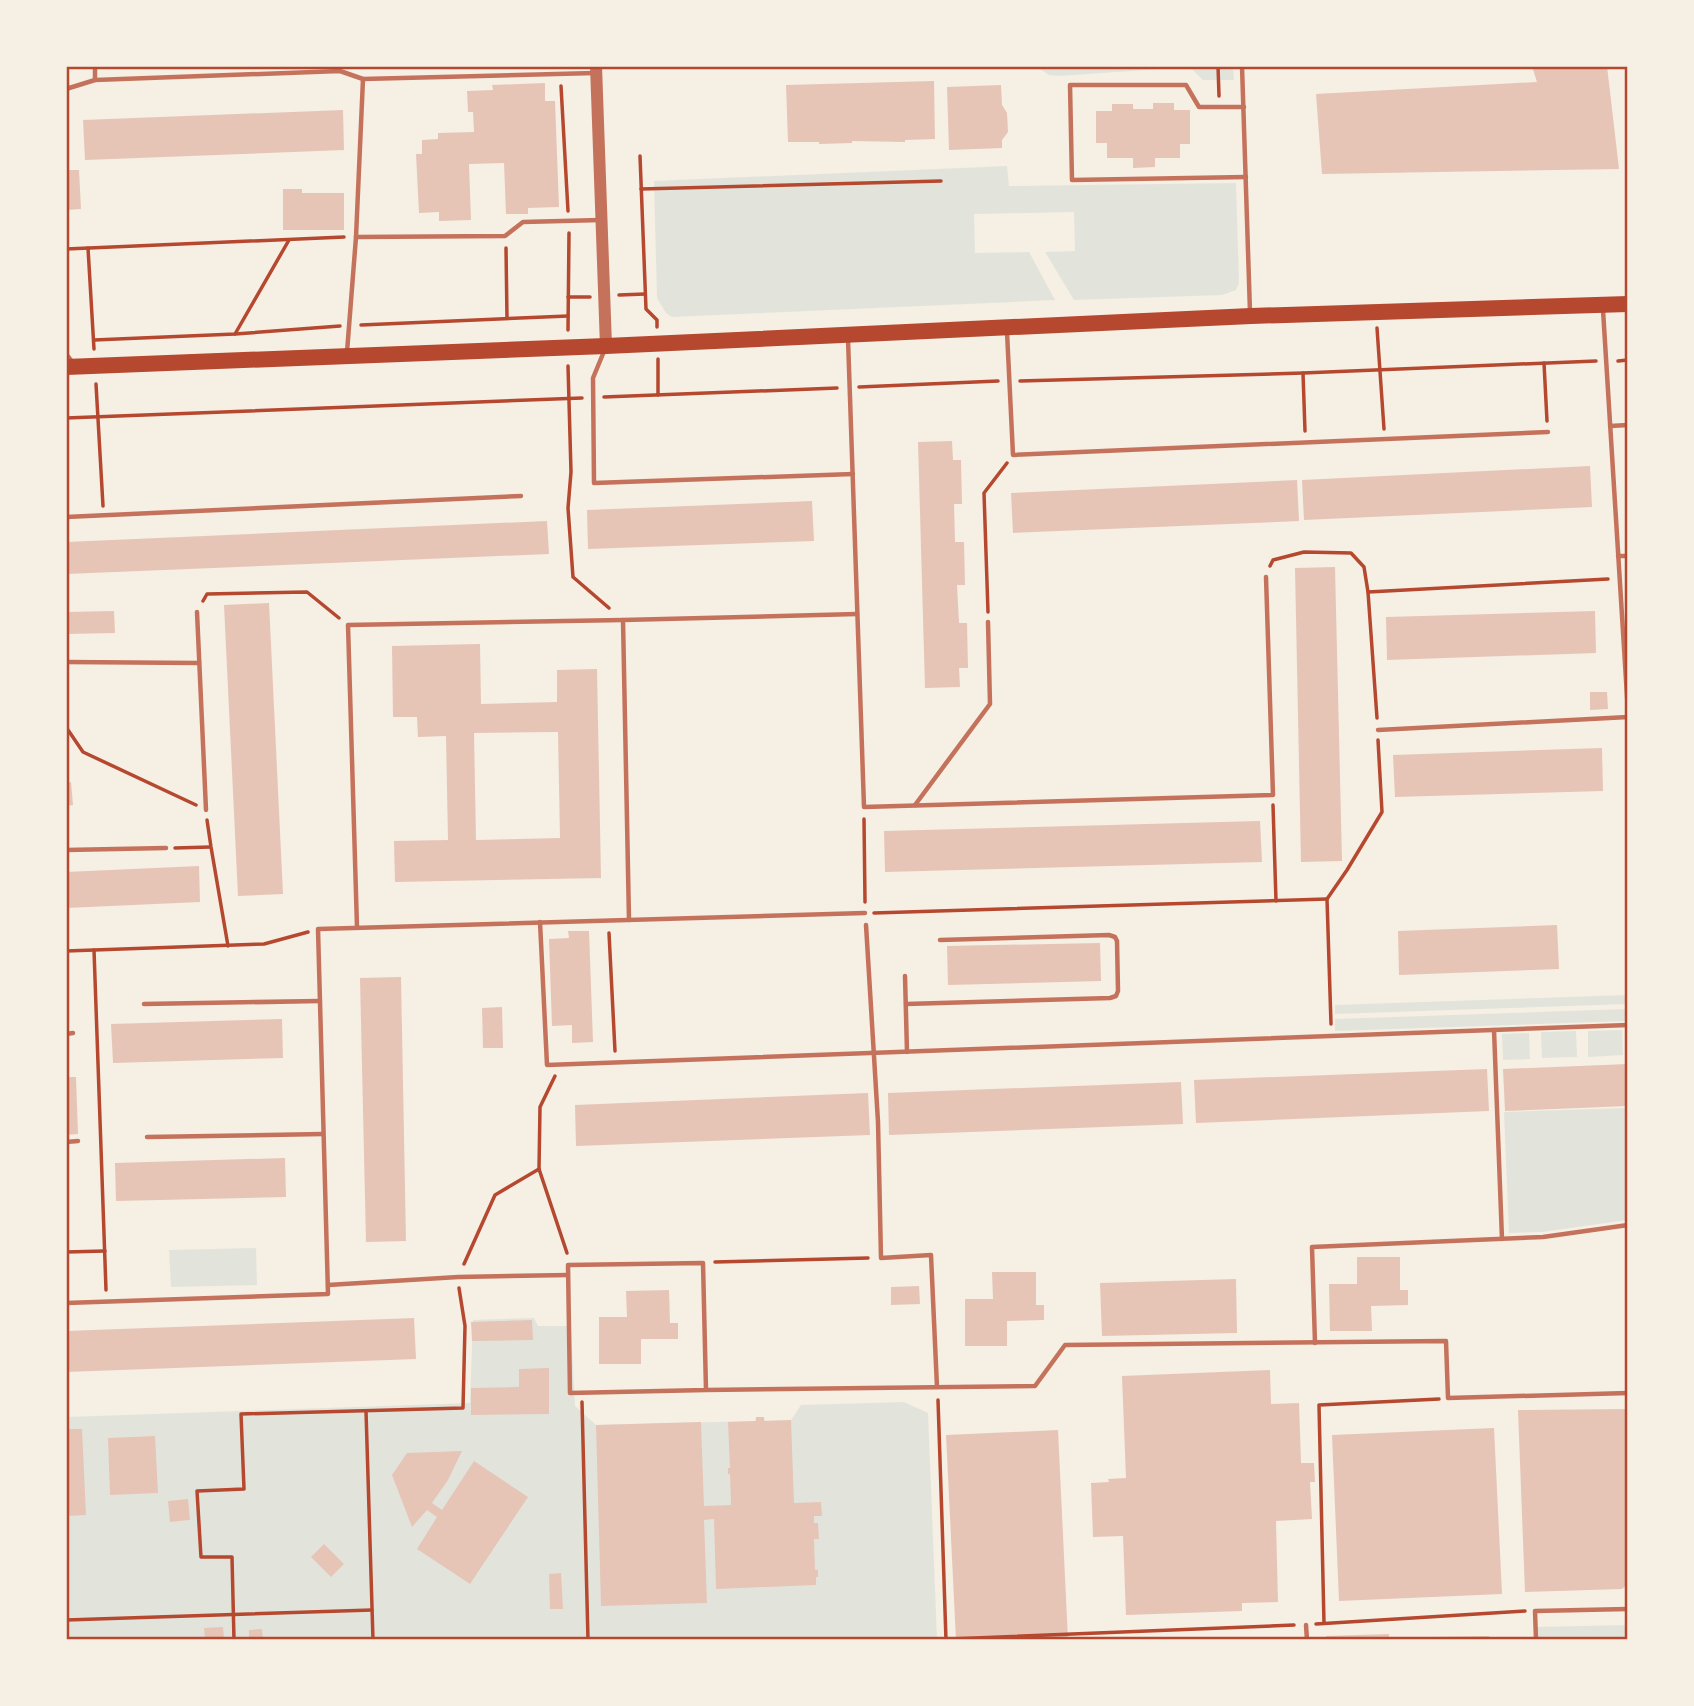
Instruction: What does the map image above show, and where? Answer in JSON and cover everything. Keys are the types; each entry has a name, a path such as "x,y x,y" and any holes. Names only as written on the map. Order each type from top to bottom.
{"main road":[{"path":"70,362 95,366 606,346 1251,316 1628,304"}],"street":[{"path":"596,70 606,346"}],"lane":[{"path":"95,66 95,80"},
{"path":"471,66 472,76"},
{"path":"1242,66 1251,316"},
{"path":"66,89 95,80 311,70 341,71 363,79 596,70"},
{"path":"346,356 356,237 363,79"},
{"path":"1244,107 1199,107 1186,85 1070,85 1072,180 1246,177"},
{"path":"356,237 505,236 523,222 602,220"},
{"path":"1378,730 1628,714 1603,305"},
{"path":"1007,328 1013,456 1548,432"},
{"path":"848,334 863,807 1273,795 1266,578"},
{"path":"606,346 593,378 594,483 853,474"},
{"path":"1610,426 1628,425"},
{"path":"66,516 522,496"},
{"path":"1618,556 1628,556"},
{"path":"1621,601 1628,600"},
{"path":"197,612 206,810"},
{"path":"357,927 348,625 857,614"},
{"path":"623,620 629,920"},
{"path":"914,806 990,704 988,622"},
{"path":"66,662 199,663"},
{"path":"66,850 166,848"},
{"path":"66,1303 328,1294 318,929 865,913"},
{"path":"540,922 547,1065 1628,1025"},
{"path":"866,925 877,1122 881,1258 931,1255 937,1387"},
{"path":"906,1003 1110,998 1116,996 1118,991 1116,941 1115,937 1109,935 940,940"},
{"path":"905,976 907,1052"},
{"path":"144,1004 320,1001"},
{"path":"1494,1030 1502,1239"},
{"path":"147,1138 323,1134"},
{"path":"66,1142 78,1141"},
{"path":"1315,1343 1312,1247 1543,1237 1628,1225"},
{"path":"706,1390 703,1263 568,1265 570,1393 1035,1386 1065,1345 1446,1341 1448,1398 1628,1393"},
{"path":"328,1285 458,1277 568,1275"},
{"path":"1536,1640 1535,1611 1628,1609"},
{"path":"1306,1625 1307,1640"}],"path":[{"path":"1218,66 1220,107"},
{"path":"640,156 646,309"},
{"path":"641,189 941,181"},
{"path":"505,236 508,318"},
{"path":"66,249 356,237"},
{"path":"235,334 289,240"},
{"path":"88,248 104,515"},
{"path":"1376,312 1385,439"},
{"path":"94,340 568,316"},
{"path":"1544,363 1548,432"},
{"path":"1303,373 1305,443"},
{"path":"988,622 984,493 1013,456"},
{"path":"1266,578 1273,560 1304,552 1351,553 1364,567 1368,592 1382,811 1327,900 1332,1036"},
{"path":"1368,592 1619,579"},
{"path":"197,612 207,594 307,592 348,625"},
{"path":"66,727 83,752 206,810 228,946"},
{"path":"1273,795 1276,901"},
{"path":"863,807 865,913 1327,900"},
{"path":"166,848 211,847"},
{"path":"609,920 615,1063"},
{"path":"66,951 264,943 318,929"},
{"path":"94,950 107,1301"},
{"path":"560,1065 540,1107 539,1169 566,1248 568,1265"},
{"path":"234,1640 232,1557 201,1557 197,1491 244,1489 241,1414 463,1408 464,1326 458,1277 495,1195 539,1169"},
{"path":"66,1252 105,1251"},
{"path":"703,1263 881,1258"},
{"path":"937,1387 946,1639"},
{"path":"582,1393 588,1640"},
{"path":"1324,1623 1319,1405 1448,1398"},
{"path":"366,1411 373,1640"},
{"path":"66,1620 372,1610"},
{"path":"926,1640 1086,1637 1535,1611"}],"shaded area":[{"path":"1037,67 1190,67 1058,76 1049,75"},
{"path":"1190,67 1233,67 1234,80 1203,80"},
{"path":"1007,166 1009,186 1236,183 1239,283 1236,290 1222,295 1074,300 1045,252 1075,251 1074,212 974,214 975,253 1029,252 1055,300 672,317 666,313 657,298 654,181"},
{"path":"1627,995 1627,1004 1335,1014 1335,1005"},
{"path":"1627,1009 1627,1021 1335,1031 1335,1019"},
{"path":"1622,1030 1623,1055 1588,1057 1588,1031"},
{"path":"1576,1031 1577,1057 1542,1058 1541,1032"},
{"path":"1529,1033 1530,1059 1503,1060 1502,1034"},
{"path":"1627,1108 1627,1220 1542,1232 1509,1233 1504,1112"},
{"path":"256,1248 257,1285 171,1287 169,1250"},
{"path":"534,1318 538,1326 571,1326 575,1406 596,1425 755,1421 756,1417 764,1417 765,1421 791,1420 801,1405 904,1402 928,1413 937,1639 67,1639 66,1417 470,1403 473,1320"},
{"path":"1627,1625 1627,1639 1536,1639 1536,1627"}],"building":[{"path":"1532,66 1607,66 1619,169 1322,174 1316,94 1537,82"},
{"path":"934,81 935,139 819,144 788,142 786,85"},
{"path":"545,83 545,101 555,101 559,207 528,208 528,214 506,214 504,163 469,164 471,220 439,221 439,212 419,213 416,154 422,154 422,140 438,139 438,133 474,132 473,112 468,112 467,91 493,90 492,85"},
{"path":"1001,85 1008,132 1002,140 1002,148 949,150 947,87"},
{"path":"1153,103 1174,103 1174,110 1190,110 1190,144 1180,144 1180,158 1155,158 1155,167 1133,168 1133,158 1107,158 1107,143 1096,143 1096,111 1112,111 1112,104 1133,104 1133,109 1153,109"},
{"path":"343,110 344,150 85,160 83,120"},
{"path":"66,170 79,170 81,209 66,210"},
{"path":"283,189 302,189 302,193 344,193 344,230 283,230"},
{"path":"952,441 953,460 961,460 962,504 954,504 955,542 964,542 965,585 957,585 959,623 967,623 968,668 959,668 960,687 925,688 918,442"},
{"path":"1590,466 1592,507 1304,520 1302,480"},
{"path":"1297,480 1299,521 1013,533 1011,493"},
{"path":"812,501 814,541 588,549 587,510"},
{"path":"547,521 549,554 66,574 66,542"},
{"path":"1335,567 1342,861 1301,862 1295,568"},
{"path":"269,603 283,894 238,896 224,605"},
{"path":"114,611 115,633 66,634 66,612"},
{"path":"1595,611 1596,653 1387,660 1386,617"},
{"path":"480,644 481,704 557,702 557,670 597,669 601,878 395,882 394,841 448,840 446,736 418,737 417,717 393,717 392,646","holes":["558,732 560,838 476,840 474,733"]},
{"path":"1590,692 1607,692 1608,709 1590,710"},
{"path":"1602,748 1603,791 1395,797 1393,755"},
{"path":"71,782 73,805 66,806 66,783"},
{"path":"1260,821 1262,862 885,872 884,831"},
{"path":"199,866 200,902 66,908 66,872"},
{"path":"1557,925 1559,969 1399,975 1398,931"},
{"path":"568,931 589,931 593,1042 572,1043 572,1025 552,1026 549,939 569,938"},
{"path":"1100,943 1101,981 948,985 947,946"},
{"path":"401,977 406,1241 366,1242 360,978"},
{"path":"502,1007 503,1048 483,1048 482,1008"},
{"path":"282,1019 283,1058 113,1063 111,1024"},
{"path":"1628,1064 1628,1106 1505,1111 1503,1069"},
{"path":"1487,1069 1489,1111 1196,1123 1194,1080"},
{"path":"66,1077 76,1077 78,1134 66,1135"},
{"path":"1181,1082 1183,1124 889,1135 888,1093"},
{"path":"868,1093 870,1135 576,1146 575,1105"},
{"path":"285,1158 286,1197 116,1201 115,1163"},
{"path":"1357,1257 1400,1257 1400,1290 1408,1290 1408,1305 1371,1306 1372,1331 1330,1331 1329,1284 1357,1284"},
{"path":"992,1272 1036,1272 1036,1305 1044,1305 1044,1320 1007,1321 1007,1346 965,1346 965,1299 993,1299"},
{"path":"1236,1279 1237,1333 1102,1336 1100,1283"},
{"path":"919,1286 920,1304 891,1305 891,1287"},
{"path":"669,1290 670,1323 678,1323 678,1339 641,1339 641,1364 599,1364 599,1317 627,1317 626,1291"},
{"path":"414,1318 416,1359 66,1372 66,1331"},
{"path":"532,1320 533,1340 472,1341 471,1322"},
{"path":"549,1368 549,1414 471,1415 471,1388 519,1387 519,1369"},
{"path":"1270,1370 1271,1404 1299,1403 1301,1463 1314,1463 1315,1482 1310,1482 1312,1519 1276,1521 1278,1602 1242,1603 1242,1611 1126,1615 1123,1536 1093,1537 1091,1483 1126,1478 1122,1376"},
{"path":"1628,1409 1628,1584 1622,1589 1525,1592 1518,1410"},
{"path":"756,1417 764,1417 764,1421 791,1420 794,1503 821,1502 822,1516 814,1516 814,1523 818,1523 819,1539 814,1539 815,1570 818,1570 816,1585 716,1589 714,1519 704,1520 707,1603 601,1606 596,1425 701,1422 704,1506 731,1505 728,1422 756,1421"},
{"path":"1494,1428 1502,1594 1339,1601 1332,1435"},
{"path":"66,1429 82,1429 86,1515 66,1516"},
{"path":"1058,1430 1068,1640 956,1640 946,1435"},
{"path":"155,1436 158,1493 110,1495 108,1438"},
{"path":"462,1451 448,1480 432,1503 442,1510 474,1461 528,1497 470,1584 417,1549 437,1517 427,1510 412,1527 392,1475 407,1453"},
{"path":"188,1499 190,1520 170,1522 168,1501"},
{"path":"324,1544 344,1564 331,1577 311,1557"},
{"path":"561,1573 563,1609 550,1609 549,1574"},
{"path":"223,1627 224,1638 205,1639 204,1628"},
{"path":"262,1629 263,1640 249,1640 249,1630"},
{"path":"1389,1634 1389,1640 1327,1640 1326,1636"},
{"path":"1489,1636 1489,1640 1426,1640 1426,1637"}]}
